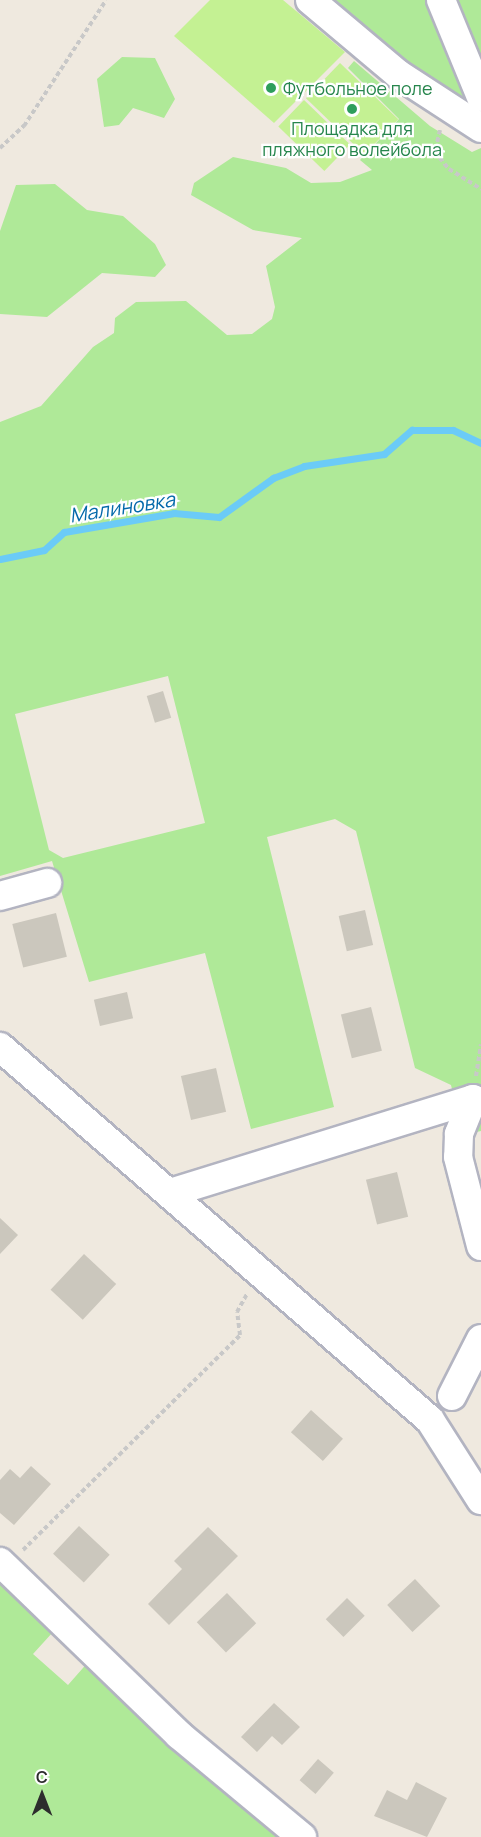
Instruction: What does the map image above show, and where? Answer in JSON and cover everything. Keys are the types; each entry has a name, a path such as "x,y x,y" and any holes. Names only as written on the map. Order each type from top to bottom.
{"street":[{"path":"310,0 452,112 481,128"},
{"path":"441,0 481,97"},
{"path":"0,896 46,883"},
{"path":"0,1047 173,1192 262,1278 430,1420 481,1500"},
{"path":"173,1192 473,1099"},
{"path":"473,1099 459,1134 458,1157 481,1246"},
{"path":"430,1420 452,1396 481,1339"},
{"path":"452,1396 481,1393"},
{"path":"3,1565 178,1736 302,1837"}],"path":[{"path":"0,147 24,126 106,0"},
{"path":"452,112 434,139 435,152 449,170 481,189"},
{"path":"473,1099 481,1044"},
{"path":"3,1565 240,1335 241,1301 262,1278"}],"green space":[{"name":"Футбольное поле","path":"210,0 283,0 345,52 274,123 174,36"},
{"path":"310,0 481,0 481,133"},
{"path":"122,57 155,58 175,99 164,118 133,108 119,125 104,127 97,79"},
{"path":"354,61 430,126 472,152 481,148 481,1131 463,1135 451,1085 415,1068 356,831 335,819 267,837 334,1107 251,1129 205,953 89,982 52,861 0,876 0,422 41,406 93,347 114,333 115,318 136,302 186,301 227,335 252,334 272,319 275,307 266,266 302,238 253,230 191,195 194,183 233,157 286,168 311,183 340,182 372,170 360,160 399,119 348,68","holes":["168,676 205,823 63,858 49,850 15,714"]},
{"name":"Площадка для пляжного волейбола","path":"340,63 398,119 364,155 306,98"},
{"path":"304,100 350,144 324,171 278,127"},
{"path":"55,184 87,210 123,216 155,244 166,265 155,277 102,273 47,317 0,314 0,231 16,185"},
{"path":"0,1577 53,1632 33,1654 68,1685 90,1660 285,1837 0,1837"}],"building":[{"path":"163,691 171,718 155,723 147,696"},
{"path":"365,910 373,945 347,951 339,916"},
{"path":"56,913 67,957 23,968 12,924"},
{"path":"127,992 133,1018 100,1026 94,1000"},
{"path":"371,1007 382,1051 352,1058 341,1014"},
{"path":"216,1068 226,1112 191,1120 181,1076"},
{"path":"397,1172 408,1217 377,1224 366,1180"},
{"path":"0,1218 18,1235 0,1254"},
{"path":"84,1254 116,1284 83,1320 51,1290"},
{"path":"311,1410 343,1439 323,1461 291,1432"},
{"path":"31,1466 51,1484 14,1525 0,1513 0,1480 10,1469 20,1478"},
{"path":"79,1526 110,1555 84,1582 53,1554"},
{"path":"208,1527 238,1556 169,1625 148,1604 182,1569 174,1561"},
{"path":"415,1579 440,1606 412,1632 387,1605"},
{"path":"227,1593 256,1623 226,1652 197,1622"},
{"path":"347,1598 365,1616 343,1637 326,1619"},
{"path":"274,1703 300,1727 282,1745 272,1736 257,1752 241,1737"},
{"path":"318,1759 334,1773 315,1794 300,1780"},
{"path":"416,1782 447,1798 427,1837 374,1816 387,1790 407,1800"}],"waterway":[{"name":"Малиновка","path":"0,559 44,550 64,532 174,513 219,517 273,478 304,466 384,454 412,430 453,430 481,443"}],"place":[{"name":"Футбольное поле","path":"271,88"},
{"name":"Площадка для пляжного волейбола","path":"352,109"}]}
